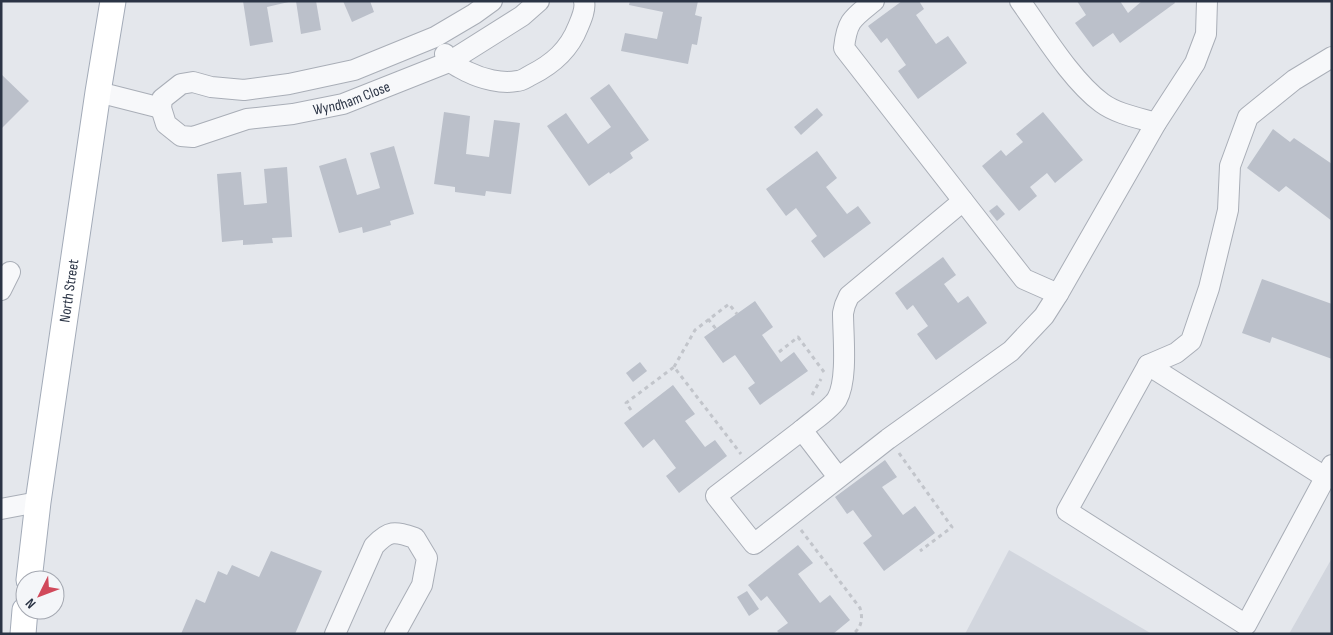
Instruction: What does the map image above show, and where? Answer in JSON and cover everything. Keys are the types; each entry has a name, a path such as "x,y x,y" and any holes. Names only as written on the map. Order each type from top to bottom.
{"main road":[{"name":"North Street","path":"30,570 38,502 98,92 108,3"},
{"path":"22,634 24,620"}],"street":[{"name":"Wyndham Close","path":"492,1 474,14 435,36 354,70 290,84 244,90 211,87 192,82 181,84 162,99 161,108 166,124 181,136 193,137 247,119 293,114 343,104 449,62 522,16 539,1"},
{"path":"435,36 449,62 477,76 497,81 518,82 549,65 564,52 574,39 585,5 584,1"},
{"path":"874,1 854,18 846,30 844,48 1024,279 1058,294"},
{"path":"1020,1 1080,83 1103,104 1124,114 1156,124"},
{"path":"963,201 850,296 843,313 843,374 840,392 836,400 802,430 716,496 754,544 888,439 1011,351 1044,316 1156,124 1195,63 1206,34 1207,1"},
{"path":"1148,365 1329,471 1246,625 1067,511 1148,365 1176,353 1191,341 1210,288 1228,210 1230,166 1248,117 1294,80 1332,57"},
{"path":"244,90 247,119"},
{"path":"98,92 161,108"},
{"path":"1,290 10,272"},
{"path":"802,430 838,477"},
{"path":"1,509 38,502"},
{"path":"335,634 374,546 384,535 397,532 415,538 427,558 422,585 396,634"}],"path":[{"path":"631,410 626,403 674,367 695,330 729,304 736,314"},
{"path":"708,319 716,329"},
{"path":"779,352 798,337 825,373 809,400"},
{"path":"674,367 752,468"},
{"path":"888,439 952,527 920,551"},
{"path":"790,515 860,608 862,616 860,626 853,634"}],"shaded area":[{"path":"1009,550 1152,634 965,634"},
{"path":"1332,558 1332,634 1289,634"}],"building":[{"path":"243,1 293,1 267,7 273,42 250,46"},
{"path":"296,1 316,1 321,30 301,34"},
{"path":"343,1 370,1 374,12 352,22"},
{"path":"630,1 698,1 695,15 702,17 697,45 692,44 688,64 621,51 625,33 657,39 663,12 629,5"},
{"path":"902,1 919,1 924,9 916,15 936,44 948,36 967,63 918,99 898,71 906,65 887,38 881,43 868,26"},
{"path":"1077,1 1120,1 1128,13 1142,1 1174,1 1175,3 1120,43 1113,33 1093,47 1075,23 1086,15"},
{"path":"1,76 29,101 1,129"},
{"path":"609,84 649,140 630,153 633,158 589,186 547,126 566,113 588,144 611,127 590,98"},
{"path":"817,108 823,115 801,135 794,127"},
{"path":"444,112 470,116 466,154 489,157 494,120 520,123 511,194 486,191 485,196 455,192 455,187 434,184"},
{"path":"1043,112 1083,160 1055,183 1047,173 1030,187 1037,196 1019,211 982,166 1001,150 1006,156 1023,142 1016,134"},
{"path":"1273,129 1290,142 1294,138 1332,164 1332,221 1286,186 1279,192 1247,168"},
{"path":"394,146 414,214 390,221 391,225 363,233 362,227 339,233 319,166 346,158 357,195 380,188 370,153"},
{"path":"817,151 837,178 826,187 847,214 858,206 871,223 824,258 811,241 817,236 796,208 786,216 766,189"},
{"path":"287,167 292,237 272,238 273,243 243,245 243,240 222,242 217,174 241,172 244,205 267,203 264,169"},
{"path":"997,205 1005,214 997,221 989,211"},
{"path":"943,257 956,275 944,284 958,303 968,296 987,323 936,360 917,334 928,326 913,305 907,310 895,293"},
{"path":"1262,279 1332,304 1332,359 1272,337 1270,343 1242,333"},
{"path":"755,301 773,327 762,335 781,362 794,352 808,371 760,405 748,388 755,383 735,355 723,363 704,337"},
{"path":"640,362 647,371 633,382 626,373"},
{"path":"673,385 695,414 685,421 705,447 715,440 727,456 679,493 666,476 676,468 654,439 643,448 624,423"},
{"path":"885,460 897,477 882,487 903,515 915,506 935,533 884,571 863,543 872,536 853,510 847,514 835,497"},
{"path":"798,545 813,563 798,574 820,603 830,595 850,620 833,634 780,634 777,631 788,623 767,596 761,601 748,585"},
{"path":"271,551 322,571 295,634 181,634 196,599 205,603 218,571 227,575 232,565 259,577"},
{"path":"747,591 759,609 749,616 737,597"}]}
